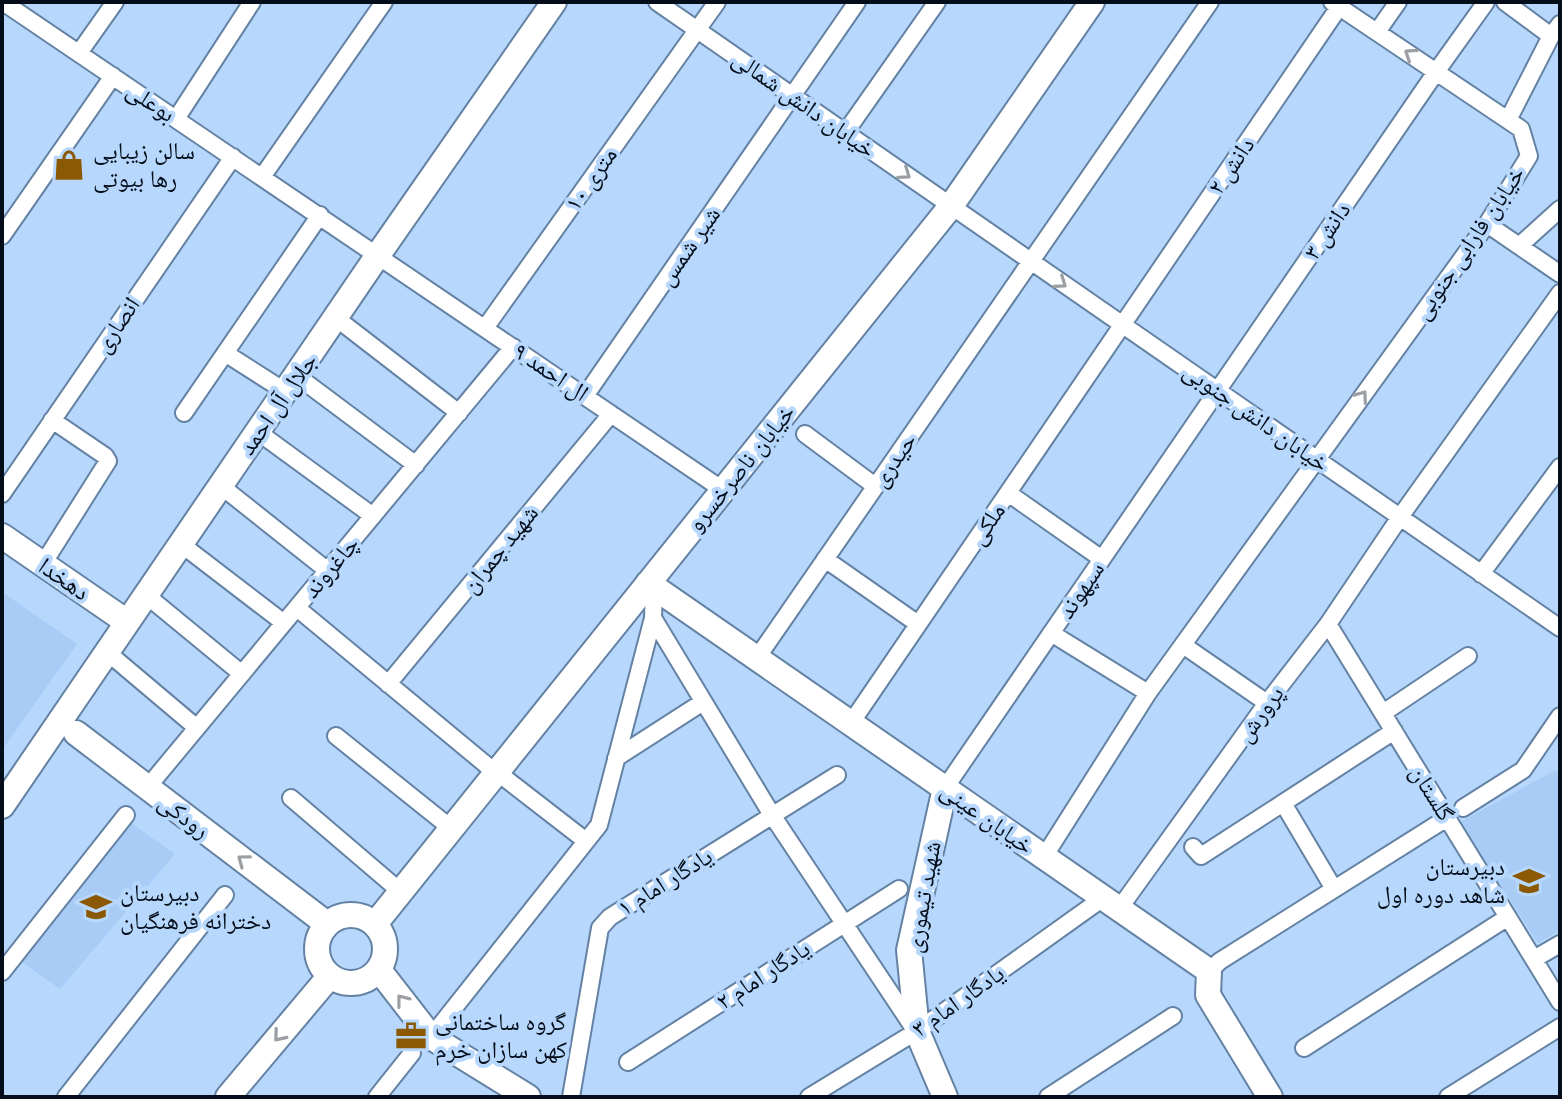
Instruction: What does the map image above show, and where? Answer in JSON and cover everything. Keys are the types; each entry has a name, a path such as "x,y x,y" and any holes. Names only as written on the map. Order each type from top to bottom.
{"street":[{"name":"بوعلی","path":"3,2 378,255"},
{"path":"79,53 115,2"},
{"path":"176,119 252,2"},
{"path":"262,177 384,2"},
{"name":"جلال آل احمد","path":"2,806 554,2"},
{"name":"خیابان دانش شمالی","path":"657,2 951,206"},
{"name":"۱۰ متری","path":"485,328 717,2"},
{"path":"792,96 857,2"},
{"path":"845,133 937,2"},
{"name":"خیابان ناصرخسرو","path":"375,924 452,829 501,776 723,490 951,206 1092,2"},
{"name":"حیدری","path":"757,658 1210,2"},
{"path":"1377,32 1398,2"},
{"name":"دانش ۳","path":"1217,391 1486,2"},
{"path":"1505,2 1556,30 1508,120"},
{"name":"خیابان فارابی جنوبی","path":"1316,459 1487,224 1529,156 1521,129 1336,4"},
{"name":"دانش ۲","path":"1123,325 1336,4"},
{"path":"2,236 113,76"},
{"name":"شیر شمس","path":"585,396 792,96"},
{"name":"انصاری","path":"2,494 233,157"},
{"name":"خیابان دانش جنوبی","path":"951,206 1560,628"},
{"path":"1519,246 1560,209"},
{"path":"184,413 320,215"},
{"path":"1487,224 1560,274"},
{"name":"ال احمد ۹","path":"378,255 723,490"},
{"name":"پرورش","path":"1111,904 1328,624 1400,517 1560,293"},
{"path":"336,318 459,413"},
{"name":"ملکی","path":"851,723 1123,325"},
{"name":"چاغروند","path":"147,788 513,347"},
{"path":"225,353 291,384 416,465"},
{"name":"سپهوند","path":"945,788 1217,391"},
{"name":"شهید چمران","path":"388,684 611,414"},
{"path":"43,564 108,461 52,420"},
{"path":"258,432 373,516"},
{"path":"805,434 875,486"},
{"path":"1044,857 1148,693 1316,459"},
{"path":"1481,574 1560,467"},
{"path":"221,486 328,571"},
{"path":"1008,493 1102,559"},
{"name":"دهخدا","path":"2,536 127,622"},
{"path":"181,544 284,623"},
{"path":"825,559 918,624"},
{"path":"377,1097 599,825 653,618 651,585"},
{"name":"خیابان عینی","path":"651,585 1209,971"},
{"path":"146,595 242,674"},
{"path":"297,608 501,776 586,841"},
{"path":"653,618 772,815 917,1031"},
{"name":"گلستان","path":"1328,624 1560,1002"},
{"path":"1051,633 1148,693"},
{"path":"1183,645 1267,703"},
{"path":"107,652 197,728"},
{"path":"1383,713 1468,656"},
{"path":"616,758 703,702"},
{"path":"38,753 76,733 70,705"},
{"path":"1463,808 1523,770 1560,716"},
{"path":"1193,847 1201,856 1394,731"},
{"name":"رودکی","path":"76,733 327,924"},
{"path":"336,736 452,829"},
{"name":"یادگار امام ۱","path":"571,1097 600,928 610,917 837,775"},
{"name":"شهید تیموری","path":"945,788 909,950 917,1031 945,1097"},
{"path":"291,798 401,892"},
{"path":"1283,803 1334,889"},
{"path":"2,972 126,815"},
{"path":"1270,1097 1208,995 1209,971 1220,961 1447,818"},
{"name":"یادگار امام ۲","path":"628,1062 899,889"},
{"path":"66,1097 225,895"},
{"name":"یادگار امام ۳","path":"809,1097 917,1031 1111,904"},
{"path":"356,915 375,924 385,941 386,952 379,970 361,983 339,982 329,977 321,968 316,945 327,924 336,918 356,915"},
{"path":"1304,1048 1508,917"},
{"path":"1534,959 1560,944"},
{"path":"379,970 421,1045 528,1097"},
{"path":"228,1097 329,977"},
{"path":"1048,1097 1173,1016"},
{"path":"1448,1097 1560,1027"}],"shaded area":[{"path":"2,592 77,644 2,750"},
{"name":"دبیرستان شاهد دوره اول","path":"1556,770 1560,777 1560,930 1538,943 1465,831 1462,821"},
{"name":"دبیرستان دخترانه فرهنگیان","path":"131,823 175,854 60,989 19,960"}],"place":[{"name":"سالن زیبایی رها بیوتی","path":"69,165"},
{"name":"دبیرستان شاهد دوره اول","path":"1529,881"},
{"name":"دبیرستان دخترانه فرهنگیان","path":"96,907"},
{"name":"گروه ساختمانی کهن سازان خرم","path":"411,1036"}]}
